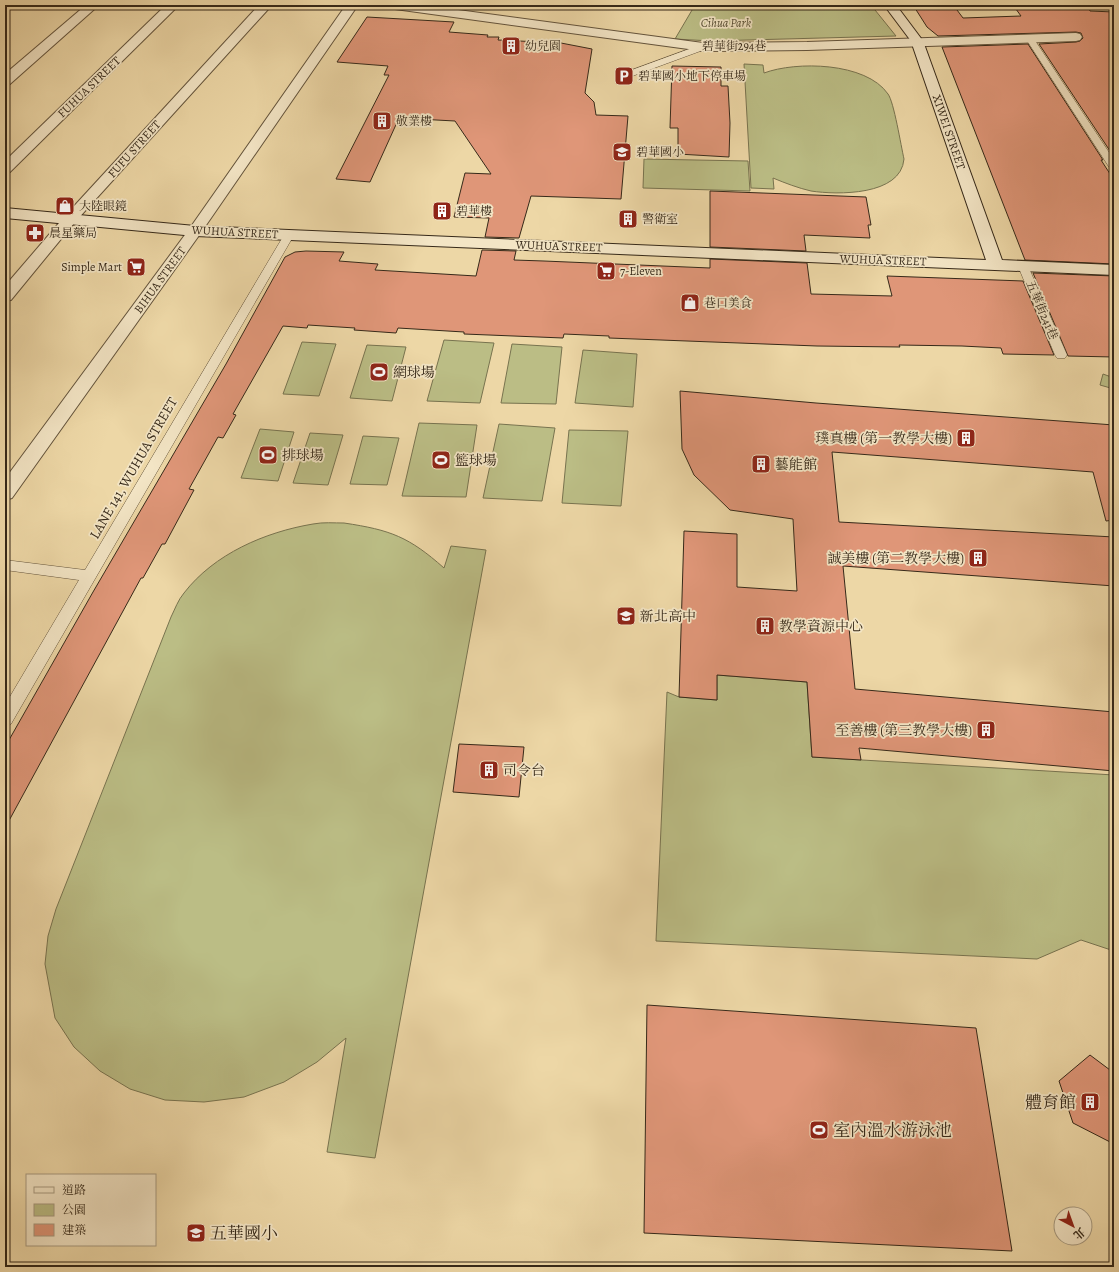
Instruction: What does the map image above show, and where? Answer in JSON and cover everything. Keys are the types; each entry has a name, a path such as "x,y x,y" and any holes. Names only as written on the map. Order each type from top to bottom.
{"street":[{"name":"FUHUA STREET","path":"5,168 173,5"},
{"name":"FUFU STREET","path":"5,296 70,219 266,5"},
{"name":"BIHUA STREET","path":"5,493 195,231 352,5"},
{"name":"碧華街294巷","path":"395,5 703,47 807,46 917,41 1076,37"},
{"name":"XIWEI STREET","path":"890,5 917,41 996,265"},
{"path":"5,81 92,6"},
{"name":"WUHUA STREET","path":"5,213 195,231 1114,270"}],"lane":[{"path":"65,5 92,6"},
{"path":"1030,38 1114,167"},
{"path":"624,76 703,47"},
{"name":"LANE 141, WUHUA STREET","path":"5,719 289,235"},
{"name":"五華街241巷","path":"1023,266 1061,354"},
{"path":"5,565 88,576"}],"green space":[{"name":"Cihua Park","path":"695,5 871,5 896,36 711,41 675,39"},
{"path":"744,64 763,65 764,73 794,67 830,67 848,70 878,83 888,94 893,106 904,159 900,171 892,180 880,186 851,192 836,193 811,191 773,178 774,189 751,188"},
{"path":"644,159 748,161 750,191 643,188"},
{"path":"444,340 494,343 480,403 427,401"},
{"path":"302,342 336,344 319,396 283,394"},
{"path":"512,344 562,347 556,404 501,403"},
{"name":"網球場","path":"367,345 406,347 392,401 350,398"},
{"path":"583,350 637,354 633,407 575,403"},
{"path":"1103,374 1114,378 1114,389 1100,385"},
{"name":"籃球場","path":"419,423 477,425 466,497 402,496"},
{"path":"499,424 555,428 542,501 483,498"},
{"name":"排球場","path":"260,429 294,432 278,481 241,478"},
{"path":"569,430 628,431 621,506 562,503"},
{"name":"排球場","path":"310,433 343,435 328,485 293,483"},
{"name":"排球場","path":"363,436 399,438 387,485 350,484"},
{"path":"344,523 375,529 398,536 432,557 444,568 451,546 486,550 375,1158 327,1152 346,1038 317,1062 284,1082 244,1097 204,1102 165,1100 130,1089 100,1071 74,1047 55,1018 45,964 48,936 56,909 171,617 182,596 196,579 210,567 225,556 259,539 313,524"},
{"path":"717,675 807,682 812,757 1114,775 1114,951 1081,940 1037,959 656,941 667,692 679,697 717,700"}],"building":[{"path":"913,5 954,6 963,18 1021,16 1013,5 1087,5 1090,11 1114,12 1114,157 1039,44 1080,41 1083,38 1081,33 938,36 927,27"},
{"path":"367,17 454,22 449,32 488,35 487,37 499,37 498,40 561,43 592,49 585,93 594,102 596,115 628,116 621,199 531,196 519,238 485,237 489,218 454,217 465,173 491,174 455,121 399,118 370,182 336,179 389,75 384,75 388,66 337,62"},
{"path":"1028,44 1103,160 1101,160 1114,180 1114,264 1025,260 942,47"},
{"path":"672,66 721,67 721,86 728,86 730,123 729,157 678,154 678,128 670,128"},
{"path":"710,191 866,197 871,225 868,225 870,238 804,235 806,251 710,247"},
{"path":"482,250 516,251 514,260 710,268 710,259 807,263 811,294 892,296 887,276 1023,281 1054,355 1003,354 1001,348 962,346 817,346 609,338 609,336 564,334 563,338 464,334 464,332 398,328 396,333 354,330 355,328 308,325 307,328 283,326 233,414 236,415 223,438 218,437 189,489 194,490 165,544 162,544 143,578 141,578 5,828 5,747 93,592 226,364 285,257 295,252 306,251 344,252 339,261 378,264 375,270 476,276"},
{"path":"1033,273 1114,276 1114,357 1068,356"},
{"path":"680,391 816,403 1114,425 1114,520 1106,521 1093,472 832,452 839,522 1114,537 1114,586 843,566 855,689 1114,712 1114,771 859,748 861,760 812,757 807,682 717,675 717,700 679,697 684,531 737,534 737,587 797,591 793,519 730,510 694,475 682,449"},
{"name":"司令台","path":"459,744 524,747 519,797 453,792"},
{"name":"室內溫水游泳池","path":"647,1005 976,1028 1012,1251 644,1233"},
{"name":"體育館","path":"1090,1055 1114,1073 1114,1144 1073,1123 1059,1081"}],"place":[{"name":"幼兒園","path":"511,46"},
{"name":"碧華國小地下停車場","path":"624,76"},
{"name":"敬業樓","path":"382,121"},
{"name":"碧華國小","path":"622,152"},
{"name":"大陸眼鏡","path":"65,206"},
{"name":"碧華樓","path":"442,211"},
{"name":"警衛室","path":"628,219"},
{"name":"晨星藥局","path":"35,233"},
{"name":"Simple Mart","path":"136,267"},
{"name":"7-Eleven","path":"606,271"},
{"name":"巷口美食","path":"690,303"},
{"name":"網球場","path":"379,372"},
{"name":"璞真樓 (第一教學大樓)","path":"966,438"},
{"name":"排球場","path":"268,455"},
{"name":"籃球場","path":"441,460"},
{"name":"藝能館","path":"761,464"},
{"name":"誠美樓 (第二教學大樓)","path":"978,558"},
{"name":"新北高中","path":"626,616"},
{"name":"教學資源中心","path":"765,626"},
{"name":"至善樓 (第三教學大樓)","path":"986,730"},
{"name":"司令台","path":"489,770"},
{"name":"體育館","path":"1090,1102"},
{"name":"室內溫水游泳池","path":"819,1130"},
{"name":"五華國小","path":"196,1233"}]}
